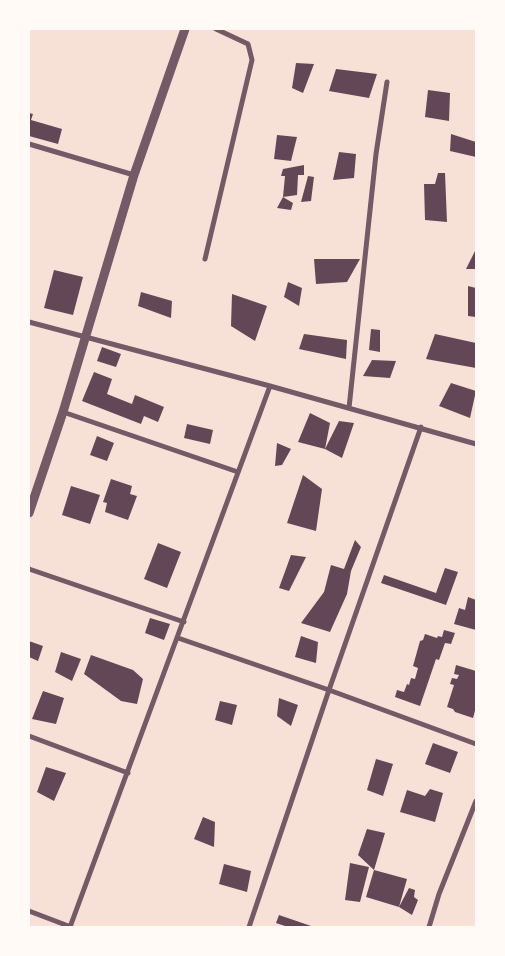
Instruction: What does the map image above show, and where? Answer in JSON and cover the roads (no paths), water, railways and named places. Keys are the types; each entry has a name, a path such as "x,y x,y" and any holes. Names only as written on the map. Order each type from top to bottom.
{"street":[{"path":"29,513 64,412 134,175 185,29"},
{"path":"204,259 252,60 248,44 216,29"},
{"path":"349,408 376,154 387,82"},
{"path":"29,144 134,175"},
{"path":"29,322 270,386 476,444"},
{"path":"29,911 71,927 270,386"},
{"path":"64,412 238,472"},
{"path":"249,927 420,427"},
{"path":"29,569 184,622"},
{"path":"178,638 329,690 476,744"},
{"path":"29,736 128,773"},
{"path":"429,927 439,894 476,802"}]}
